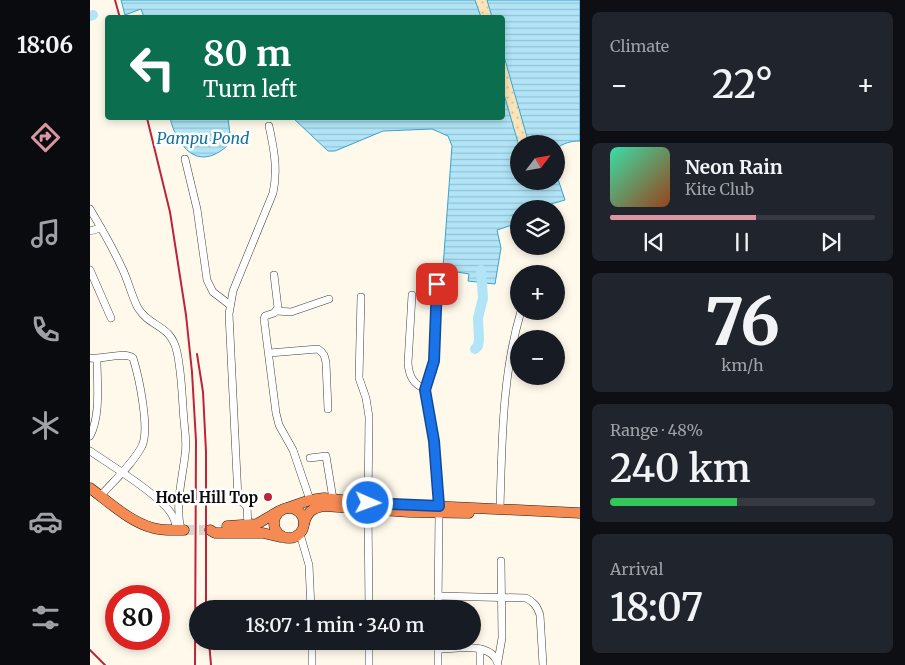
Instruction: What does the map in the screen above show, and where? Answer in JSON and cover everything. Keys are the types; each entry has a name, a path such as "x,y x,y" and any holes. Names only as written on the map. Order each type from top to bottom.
{"highway":[{"path":"90,481 154,528"},
{"path":"90,488 143,525 154,528 181,530"},
{"path":"368,506 333,499 310,500 283,509 257,524 215,527 209,530 215,533 268,533 285,538 293,538 300,534 309,512 328,506 439,509 580,519"},
{"path":"439,509 500,508 580,512"},
{"path":"285,538 278,535 274,528 273,520 283,509 294,509 300,513 304,524"}],"street":[{"path":"248,525 247,507 238,498 228,314 233,291 275,186 276,166 269,126"},
{"path":"185,159 197,209 207,280 213,292 230,305"},
{"path":"90,209 118,259 139,309 146,317 166,330 173,339 177,351 186,441 179,485 181,530"},
{"path":"90,231 101,228"},
{"path":"90,270 111,318"},
{"path":"274,275 278,308 276,311"},
{"path":"437,284 434,361 426,390 434,441 439,509 438,600"},
{"path":"412,295 409,372 417,386 426,390"},
{"path":"361,297 359,378 366,398 369,427 367,461 369,600"},
{"path":"310,500 293,450 278,425 264,319 265,316 276,311 291,312 329,299"},
{"path":"500,508 509,363 519,320"},
{"path":"269,353 318,349 322,352 326,363 328,408"},
{"path":"90,436 98,414 93,385 93,359 128,354 134,361 146,434 142,446 104,492"},
{"path":"90,451 122,472 166,507 181,530"},
{"path":"310,458 326,456 333,499"},
{"path":"300,534 309,566 311,600"},
{"path":"498,663 502,638 501,561"},
{"path":"438,596 526,598 538,607 543,665"},
{"path":"481,649 489,651 494,655 498,663"},
{"path":"312,650 312,665"},
{"path":"369,650 370,665"},
{"path":"438,650 438,665"},
{"path":"480,650 480,665"}],"sand":[{"path":"475,0 487,0 491,15 480,15"},
{"path":"505,63 526,135 516,135 505,98"}],"water":[{"path":"121,0 475,0 480,15 143,15 141,9 125,15"},
{"path":"487,0 580,0 580,141 565,144 565,135 526,135 505,60 505,15 491,15"},
{"name":"Pampu Pond","path":"505,98 516,135 510,135 510,190 562,190 565,200 510,200 510,226 497,230 501,248 495,284 468,281 469,274 457,272 451,282 442,281 452,146 448,136 432,129 383,131 335,151 328,151 295,120 505,120"},
{"name":"Pampu Pond","path":"171,120 228,120 230,134 227,146 207,157 190,153 183,146 173,129"}],"waterway":[{"path":"475,349 478,346 478,318 483,298 481,270"}],"tunnel":[{"path":"184,530 208,530"}],"railway":[{"path":"115,0 119,15"},
{"path":"147,120 170,212 186,315 192,372 196,441 195,665"},
{"path":"197,354 203,392 206,452 206,600"},
{"path":"90,650 105,665"},
{"path":"210,650 211,665"}],"place":[{"name":"Hotel Hill Top","path":"268,497"}],"route":[{"path":"368,503 439,506 434,441 425,390 430,374 433,371 437,284"}]}
